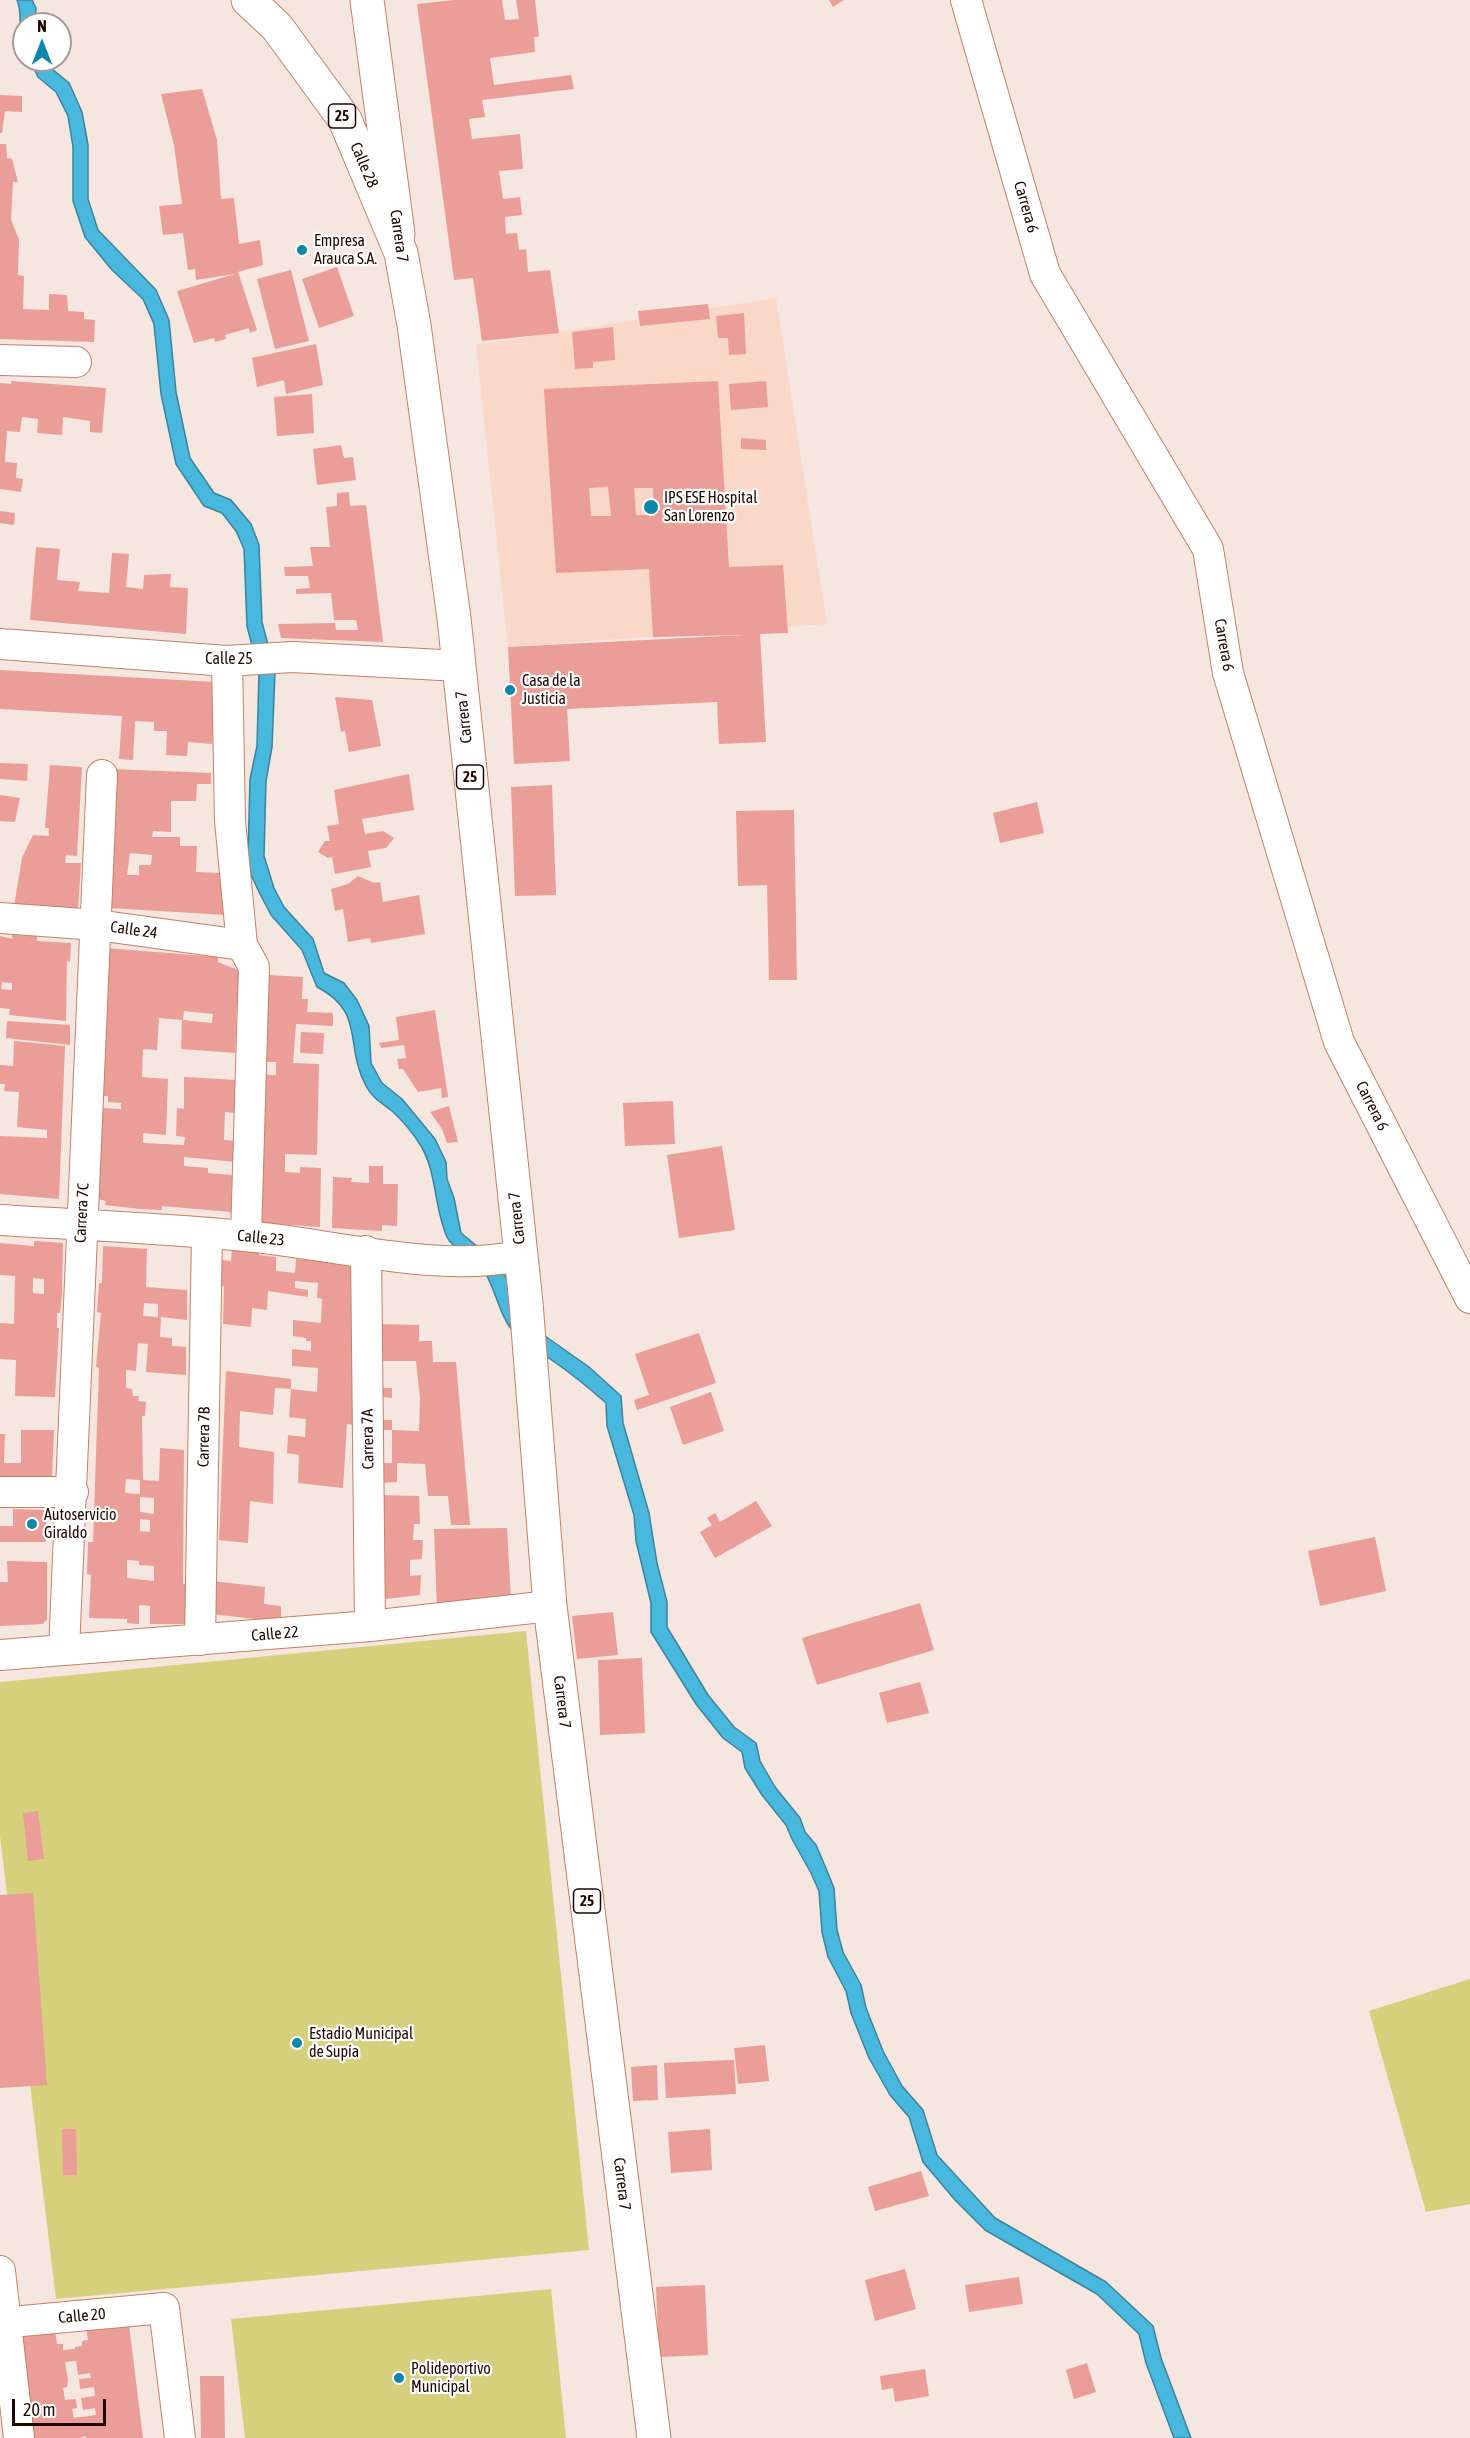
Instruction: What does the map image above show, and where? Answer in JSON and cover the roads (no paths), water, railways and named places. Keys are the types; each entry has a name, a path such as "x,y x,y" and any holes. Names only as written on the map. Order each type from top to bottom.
{"main road":[{"name":"Calle 28","path":"248,0 277,27 345,120 401,254"},
{"name":"Carrera 7","path":"367,0 401,254 414,325 459,666 510,1258 526,1303 533,1362 550,1606 654,2438"}],"street":[{"name":"Carrera 6","path":"966,0 1045,274 1208,549 1228,673 1339,1042 1470,1298"},
{"path":"0,360 76,362"},
{"name":"Calle 25","path":"0,644 234,661 292,657 459,666"},
{"path":"234,661 230,821 248,956 246,1236"},
{"name":"Carrera 7C","path":"64,1650 73,1492 102,775"},
{"name":"Calle 24","path":"0,918 97,925 248,956"},
{"name":"Calle 23","path":"0,1220 246,1236 444,1261 510,1258"},
{"name":"Carrera 7B","path":"200,1640 207,1233"},
{"name":"Carrera 7A","path":"366,1251 370,1626"},
{"path":"0,1492 73,1492"},
{"name":"Calle 22","path":"0,1655 370,1626 550,1606"},
{"path":"0,2271 3,2323 20,2438"},
{"name":"Calle 20","path":"3,2323 164,2308 180,2438"}],"water":[{"path":"17,0 32,0 36,12 20,12"},
{"path":"36,72 56,72 69,83 82,112 88,145 88,199 98,230 156,290 169,320 176,392 190,458 214,493 231,500 251,524 259,545 262,622 275,672 272,747 266,781 264,856 274,888 284,907 313,939 324,973 344,983 357,1000 369,1026 371,1063 382,1083 402,1099 435,1139 446,1162 447,1179 454,1198 461,1233 494,1260 507,1279 528,1324 589,1367 621,1396 623,1423 649,1513 657,1563 667,1602 667,1627 708,1695 734,1727 756,1743 760,1761 775,1787 800,1818 805,1832 816,1845 834,1888 837,1930 843,1952 861,1985 866,2008 883,2051 902,2086 923,2110 937,2155 995,2218 1106,2282 1153,2326 1161,2358 1191,2438 1174,2438 1146,2363 1139,2334 1097,2294 985,2230 955,2200 923,2162 909,2117 890,2095 869,2058 851,2013 846,1991 828,1957 822,1932 819,1891 811,1873 786,1825 762,1795 745,1768 742,1752 723,1738 696,1704 651,1632 651,1603 636,1541 634,1515 607,1426 606,1403 567,1371 516,1335 505,1319 481,1266 458,1249 447,1237 430,1168 421,1146 400,1119 368,1090 356,1057 352,1030 342,1007 317,987 302,950 271,915 260,894 251,875 248,857 250,779 257,746 259,673 247,626 244,549 236,531 222,513 204,506 176,464 161,394 154,324 143,299 112,270 85,237 73,201 73,147 68,116 56,92 38,77"}],"place":[{"name":"Empresa Arauca S.A.","path":"302,250"},
{"name":"IPS ESE Hospital San Lorenzo","path":"651,507"},
{"name":"Casa de la Justicia","path":"510,690"},
{"name":"Autoservicio Giraldo","path":"32,1524"},
{"name":"Estadio Municipal de Supía","path":"297,2043"},
{"name":"Polideportivo Municipal","path":"399,2378"}]}
